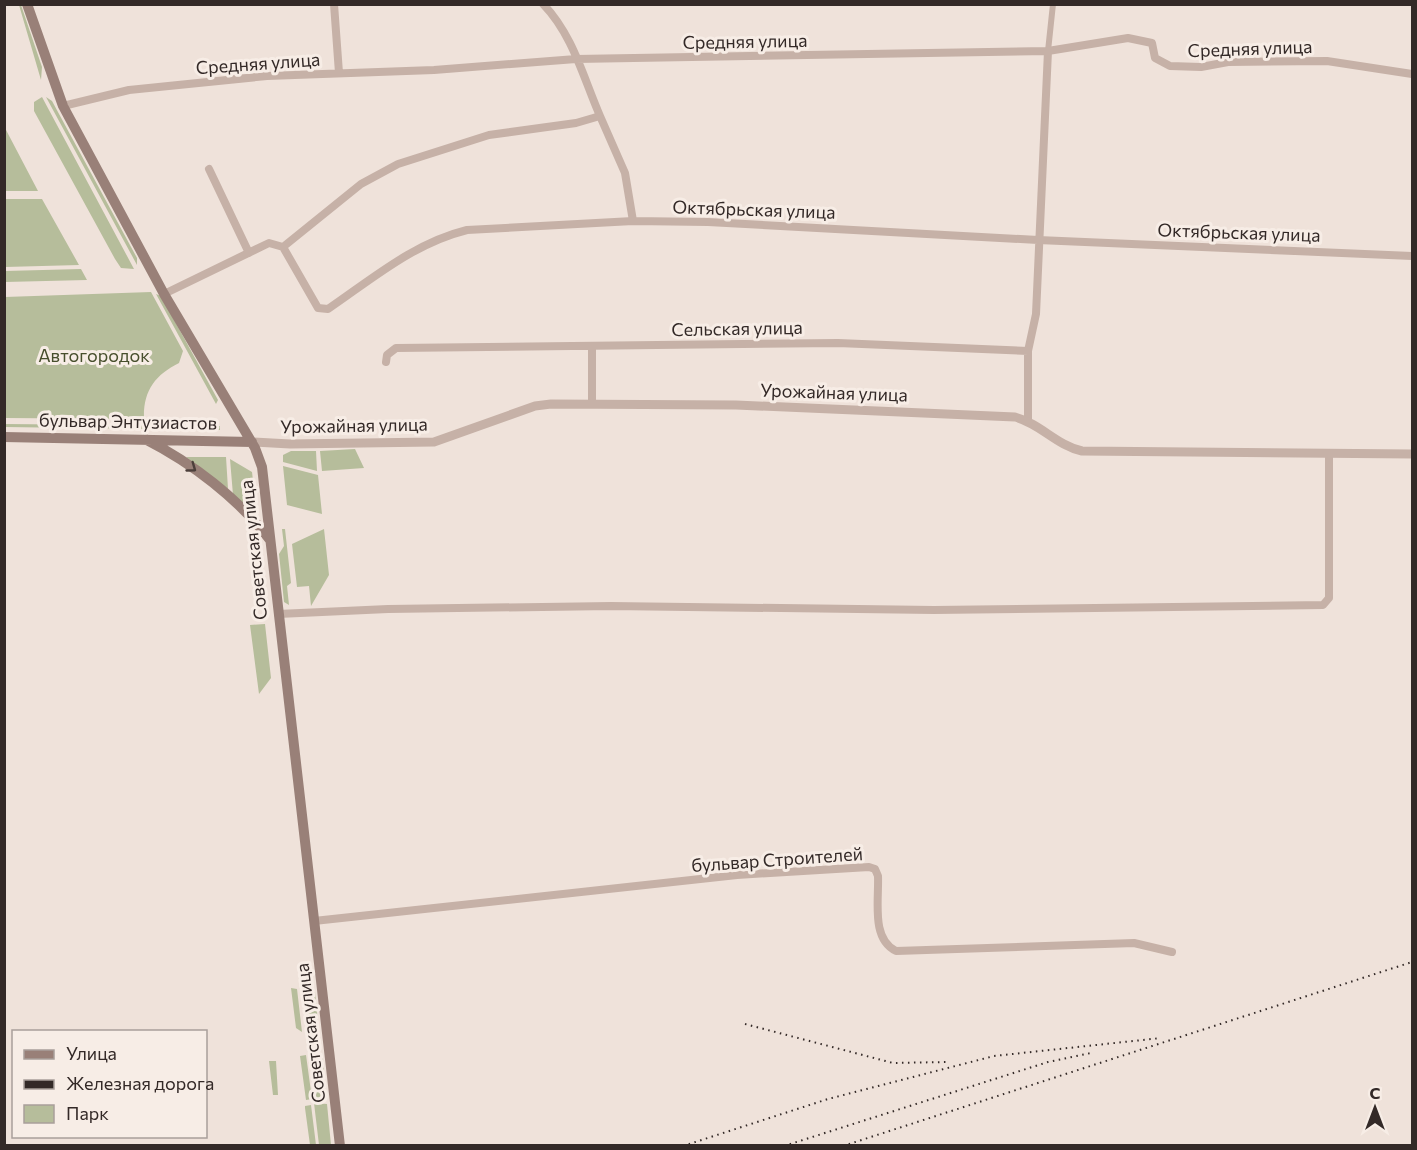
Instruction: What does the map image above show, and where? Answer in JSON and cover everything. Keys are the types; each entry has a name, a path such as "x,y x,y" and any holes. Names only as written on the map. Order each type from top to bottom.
{"main road":[{"name":"Советская улица","path":"27,4 63,106 164,294 252,442 262,467 340,1146"},
{"name":"бульвар Энтузиастов","path":"4,437 252,442"},
{"path":"142,438 198,472 248,513 270,540"}],"street":[{"path":"334,4 339,73"},
{"path":"543,4 557,18 570,39 576,59 625,173 633,221"},
{"path":"1053,4 1048,51 1036,314 1028,351 1028,420 1055,441 1082,451 1413,454"},
{"name":"Средняя улица","path":"63,106 129,90 267,76 434,70 576,59 1048,51 1128,38 1152,43 1155,58 1170,66 1201,67 1228,62 1327,61 1413,74"},
{"path":"164,294 269,243 283,247 361,184 398,164 489,135 576,123 600,116"},
{"path":"209,169 249,253"},
{"name":"Октябрьская улица","path":"283,247 318,308 328,309 397,261 446,236 467,230 633,221 825,227 1038,240 1413,256"},
{"name":"Сельская улица","path":"386,362 387,355 396,348 838,343 1028,351"},
{"path":"592,346 592,404"},
{"name":"Урожайная улица","path":"252,442 313,444 434,442 535,406 592,404 736,405 1015,417 1028,420"},
{"path":"278,614 388,609 611,606 934,610 1323,605 1329,598 1329,454"},
{"name":"бульвар Строителей","path":"314,921 737,875 869,867 875,869 878,876 880,937 886,946 896,951 1134,943 1172,952"}],"green space":[{"path":"19,5 21,5 42,67 41,80"},
{"path":"42,97 134,269 121,268 115,259 34,111 34,102"},
{"path":"46,97 52,101 137,258 137,265"},
{"path":"5,128 38,191 5,191"},
{"path":"4,199 42,199 79,265 5,267"},
{"path":"81,269 87,280 5,282 5,271"},
{"name":"Автогородок","path":"151,292 183,351 179,363 163,373 152,385 146,400 144,419 5,418 5,297"},
{"path":"156,294 161,296 218,400 216,404"},
{"path":"5,424 220,426 220,430 5,427"},
{"path":"355,449 364,468 322,471 320,451"},
{"path":"291,451 316,451 317,471 283,462 283,455"},
{"path":"186,457 226,457 228,489"},
{"path":"230,459 252,472 257,514 233,495"},
{"path":"283,466 318,475 322,514 287,505"},
{"path":"282,529 285,529 291,583 287,586 289,605 284,602 279,554 284,546"},
{"path":"324,529 329,575 311,606 309,586 297,587 292,544"},
{"path":"265,624 271,678 259,694 250,625"},
{"path":"291,988 297,989 302,1032 296,1028"},
{"path":"301,989 315,992 318,1023 316,1028 307,1031"},
{"path":"322,1054 326,1093 324,1097 315,1099 309,1055"},
{"path":"306,1055 312,1099 306,1100 300,1056"},
{"path":"269,1061 276,1061 278,1095 273,1095"},
{"path":"314,1103 327,1104 331,1145 319,1145"},
{"path":"311,1105 316,1145 310,1145 305,1108"}],"railway":[{"path":"843,1146 1412,962"},
{"path":"745,1024 893,1063 947,1062"},
{"path":"683,1146 828,1099 994,1056 1161,1038"},
{"path":"784,1146 1048,1062 1091,1053"}]}
